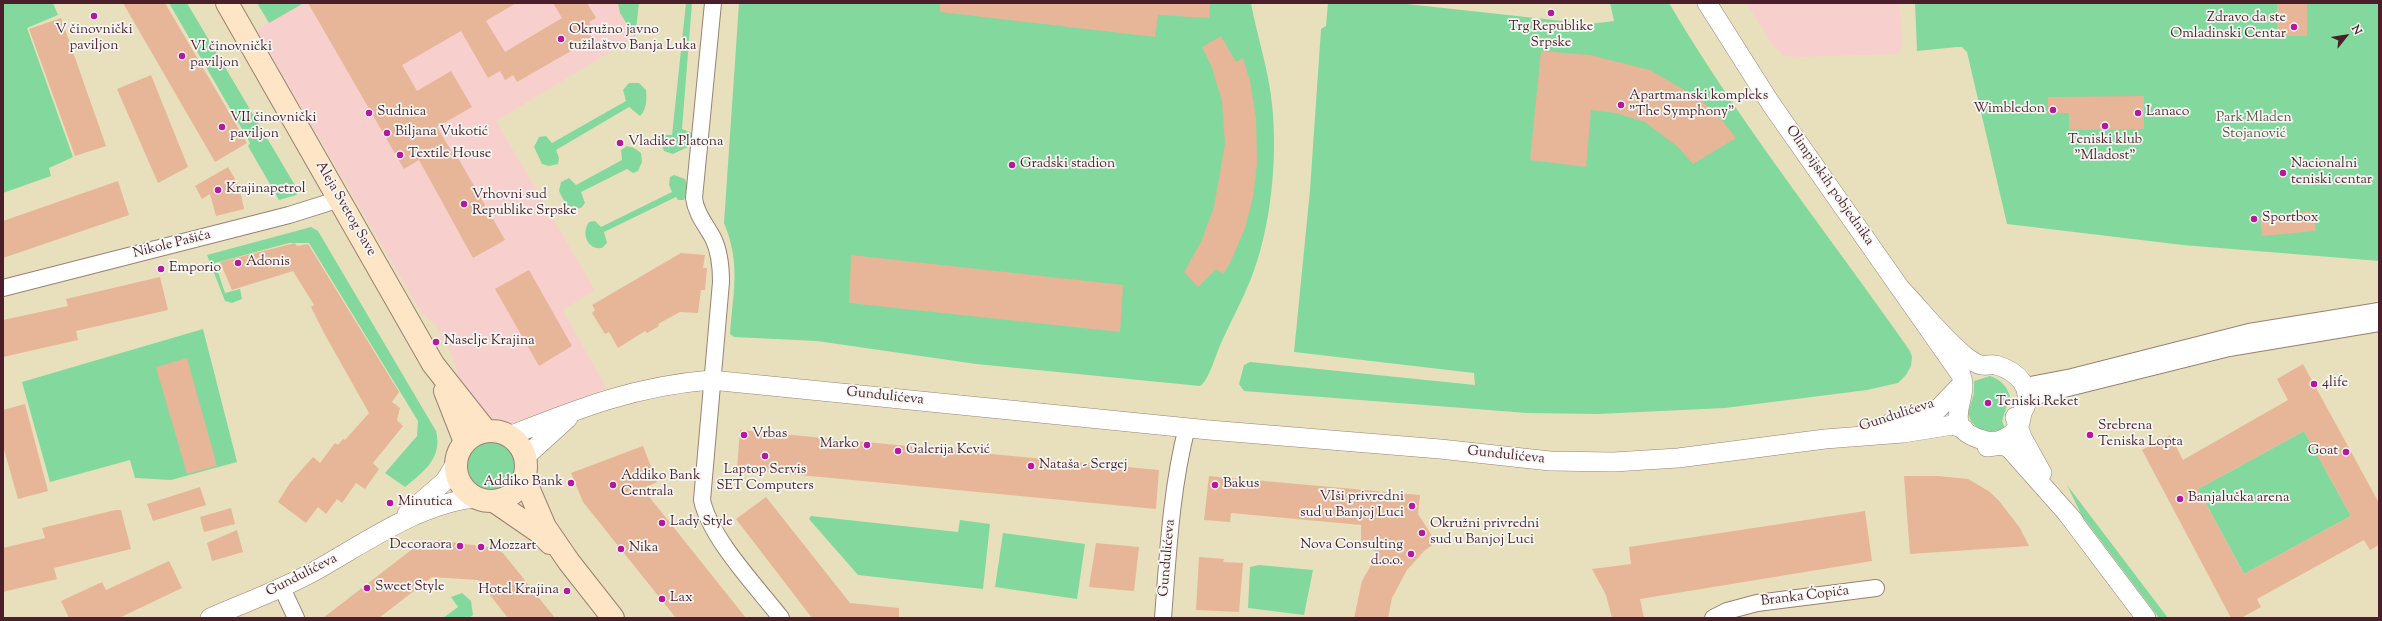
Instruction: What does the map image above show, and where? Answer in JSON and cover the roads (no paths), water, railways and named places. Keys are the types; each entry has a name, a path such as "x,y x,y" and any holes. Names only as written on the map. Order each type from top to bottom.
{"main road":[{"name":"Aleja Svetog Save","path":"227,7 340,199 433,364 465,442"},
{"name":"Aleja Svetog Save","path":"433,364 486,431"},
{"path":"569,562 539,532 462,486 457,474 456,463 460,448 473,435 486,431 494,431 509,436 519,445 545,527 569,562 613,618"},
{"path":"485,500 513,494 525,467"}],"street":[{"path":"713,3 694,198 696,207 713,238 721,265 711,380 705,480 702,500 708,518 718,536 781,618"},
{"name":"Olimpijskih pobjednika","path":"1707,3 1771,104 1900,288 1958,385"},
{"name":"Nikole Pašića","path":"3,288 289,215 340,199"},
{"name":"Olimpijskih pobjednika","path":"1900,288 1958,350 1982,368 1996,370 2007,375 2027,392"},
{"path":"2027,392 2072,377 2249,332 2379,311"},
{"path":"2027,392 2229,348 2379,323"},
{"path":"1994,365 2015,373 2027,392 2022,413 2011,433 1990,447 1977,445 1964,439 1950,413 1958,385 1982,368 1994,365"},
{"path":"2007,375 2016,383 2021,398 2011,433 2010,449 2074,521 2146,618"},
{"name":"Gundulićeva","path":"509,436 586,406 632,391 681,382 711,380 1187,427 1440,449 1550,461 1614,462 1678,458 1825,439 1893,438 1958,429"},
{"name":"Gundulićeva","path":"1825,439 1933,405 1940,402 1958,385"},
{"name":"Gundulićeva","path":"525,467 556,427 586,406"},
{"name":"Gundulićeva","path":"1163,618 1169,530 1187,427"},
{"path":"2011,433 2031,445 2074,521"},
{"name":"Gundulićeva","path":"391,527 445,481 456,463"},
{"name":"Gundulićeva","path":"210,618 282,588 391,527 458,500 485,500"},
{"path":"282,588 296,618"},
{"name":"Branka Ćopića","path":"1713,618 1727,611 1757,603 1876,588"}],"place":[{"name":"Trg Republike Srpske","path":"1551,13"},
{"name":"V činovnički paviljon","path":"94,16"},
{"name":"Zdravo da ste Omladinski Centar","path":"2294,27"},
{"name":"Okružno javno tužilaštvo Banja Luka","path":"561,39"},
{"name":"VI činovnički paviljon","path":"182,56"},
{"name":"Apartmanski kompleks \"The Symphony\"","path":"1621,105"},
{"name":"Wimbledon","path":"2053,110"},
{"name":"Sudnica","path":"369,113"},
{"name":"Lanaco","path":"2138,113"},
{"name":"Teniski klub \"Mladost\"","path":"2105,126"},
{"name":"VII činovnički paviljon","path":"222,127"},
{"name":"Biljana Vukotić","path":"387,133"},
{"name":"Vladike Platona","path":"620,143"},
{"name":"Textile House","path":"400,155"},
{"name":"Gradski stadion","path":"1012,165"},
{"name":"Nacionalni teniski centar","path":"2283,173"},
{"name":"Krajinapetrol","path":"218,190"},
{"name":"Vrhovni sud Republike Srpske","path":"464,204"},
{"name":"Sportbox","path":"2254,219"},
{"name":"Adonis","path":"238,263"},
{"name":"Emporio","path":"161,269"},
{"name":"Naselje Krajina","path":"436,342"},
{"name":"4life","path":"2314,384"},
{"name":"Teniski Reket","path":"1988,403"},
{"name":"Vrbas","path":"744,435"},
{"name":"Srebrena Teniska Lopta","path":"2090,435"},
{"name":"Marko","path":"867,445"},
{"name":"Galerija Kević","path":"898,451"},
{"name":"Goat","path":"2346,452"},
{"name":"Laptop Servis SET Computers","path":"765,456"},
{"name":"Nataša - Sergej","path":"1031,466"},
{"name":"Addiko Bank","path":"571,483"},
{"name":"Addiko Bank Centrala","path":"613,485"},
{"name":"Bakus","path":"1215,485"},
{"name":"Banjalučka arena","path":"2180,499"},
{"name":"Minutica","path":"390,503"},
{"name":"VIši privredni sud u Banjoj Luci","path":"1412,506"},
{"name":"Lady Style","path":"662,523"},
{"name":"Okružni privredni sud u Banjoj Luci","path":"1422,533"},
{"name":"Decoraora","path":"460,546"},
{"name":"Mozzart","path":"481,547"},
{"name":"Nika","path":"621,549"},
{"name":"Nova Consulting d.o.o.","path":"1411,554"},
{"name":"Sweet Style","path":"367,588"},
{"name":"Hotel Krajina","path":"567,591"},
{"name":"Lax","path":"662,599"}],"park label":[{"name":"Park Mladen Stojanović","path":"2254,128"}]}
